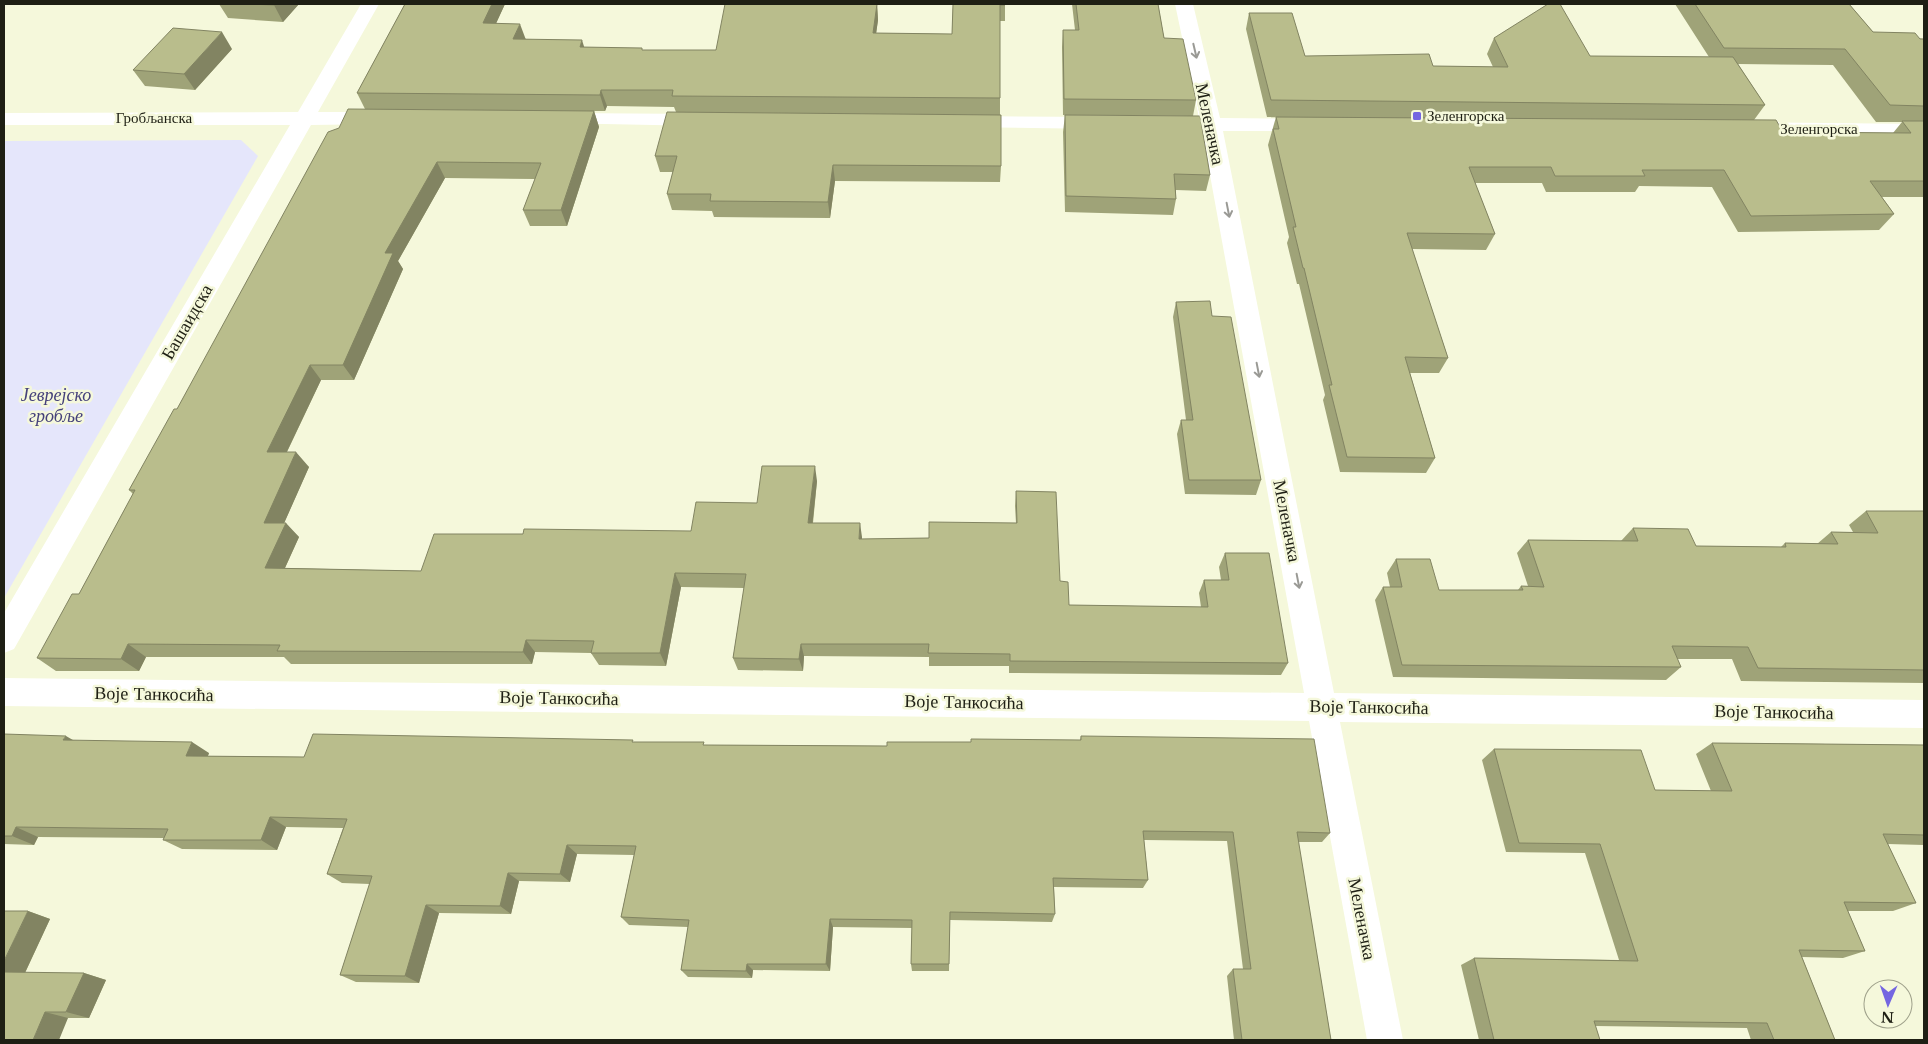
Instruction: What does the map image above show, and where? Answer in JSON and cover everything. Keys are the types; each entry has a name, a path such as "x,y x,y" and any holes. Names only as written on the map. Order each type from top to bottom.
{"street":[{"name":"Башаидска","path":"4,640 370,4"},
{"name":"Меленачка","path":"1184,4 1211,124 1385,1040"},
{"path":"305,118 404,118"},
{"name":"Гробљанска","path":"4,119 305,118"},
{"path":"544,119 723,120"},
{"path":"942,122 1330,125"},
{"name":"Зеленгорска","path":"1726,128 1924,130"},
{"name":"Воје Танкосића","path":"4,692 1924,714"}],"green space":[{"name":"Јеврејско гробље","path":"241,140 258,156 4,598 4,141"}],"building":[{"path":"405,4 492,4 483,23 520,24 513,39 582,40 580,47 642,48 642,50 716,50 725,4 877,4 873,33 952,34 953,4 1005,4 1000,5 1000,98 672,96 673,90 601,90 600,95 357,93"},
{"path":"1076,4 1158,4 1164,38 1183,39 1196,100 1064,99 1063,30 1079,30"},
{"path":"1548,4 1560,4 1590,56 1733,57 1765,105 1271,100 1249,13 1292,13 1305,56 1429,54 1433,66 1508,67 1494,38"},
{"path":"1695,4 1849,4 1873,32 1915,33 1920,39 1924,39 1924,106 1890,105 1845,49 1724,48"},
{"path":"173,28 222,32 184,74 133,70"},
{"path":"348,109 594,111 561,210 523,210 541,163 437,162 385,253 393,253 343,365 310,365 267,452 296,452 264,523 286,523 265,568 421,571 434,534 523,534 524,529 691,531 696,502 757,503 762,466 815,466 808,523 860,523 859,539 929,538 929,522 1017,523 1016,491 1056,492 1060,581 1068,582 1069,605 1208,607 1204,580 1229,580 1225,553 1269,553 1288,663 1010,661 1010,654 928,653 929,644 801,644 799,659 733,658 746,574 675,573 660,653 591,653 594,641 526,640 523,652 277,651 280,645 128,644 121,659 37,658 72,594 79,594 135,490 129,490 174,409 177,409 328,132 339,128"},
{"path":"667,112 1001,115 1001,166 833,165 828,202 710,201 711,194 667,194 677,156 655,156"},
{"path":"1065,115 1200,116 1210,175 1174,174 1176,199 1066,196"},
{"path":"1276,117 1776,120 1783,132 1911,133 1902,121 1924,121 1924,181 1870,181 1894,214 1751,216 1724,170 1642,170 1645,176 1555,176 1551,167 1469,167 1495,234 1407,233 1448,358 1405,357 1435,458 1347,457 1329,385 1332,385 1293,227 1296,227 1273,129 1279,129"},
{"path":"1210,301 1212,316 1231,317 1261,480 1189,480 1181,420 1193,420 1176,302"},
{"path":"1866,511 1924,511 1924,670 1758,668 1748,647 1672,646 1681,667 1402,665 1383,587 1402,587 1396,559 1430,559 1439,590 1523,590 1521,586 1544,587 1528,540 1638,541 1633,528 1688,529 1696,546 1786,547 1785,543 1838,544 1831,532 1878,533"},
{"path":"4,734 66,736 63,740 192,742 186,756 304,757 313,734 704,742 703,745 887,746 887,742 971,742 971,739 1081,740 1081,736 1314,739 1330,833 1297,832 1331,1040 1242,1040 1233,969 1251,969 1233,832 1143,831 1148,880 1053,878 1055,914 950,912 949,964 911,964 912,920 830,919 826,964 747,964 746,971 681,970 689,920 621,917 636,846 567,845 560,874 508,873 500,906 426,905 405,976 340,975 372,876 327,874 347,819 270,817 261,840 163,840 168,829 16,827 12,836 4,836"},
{"path":"1712,743 1924,745 1924,835 1883,834 1916,903 1844,902 1865,951 1799,950 1835,1040 1774,1040 1767,1023 1594,1021 1600,1040 1494,1040 1474,958 1638,961 1600,844 1519,843 1494,749 1641,750 1655,790 1732,791"},
{"path":"4,911 28,911 4,961"},
{"path":"4,972 84,973 66,1012 45,1012 33,1040 4,1040"}],"place":[{"name":"Зеленгорска","path":"1417,116"}]}
